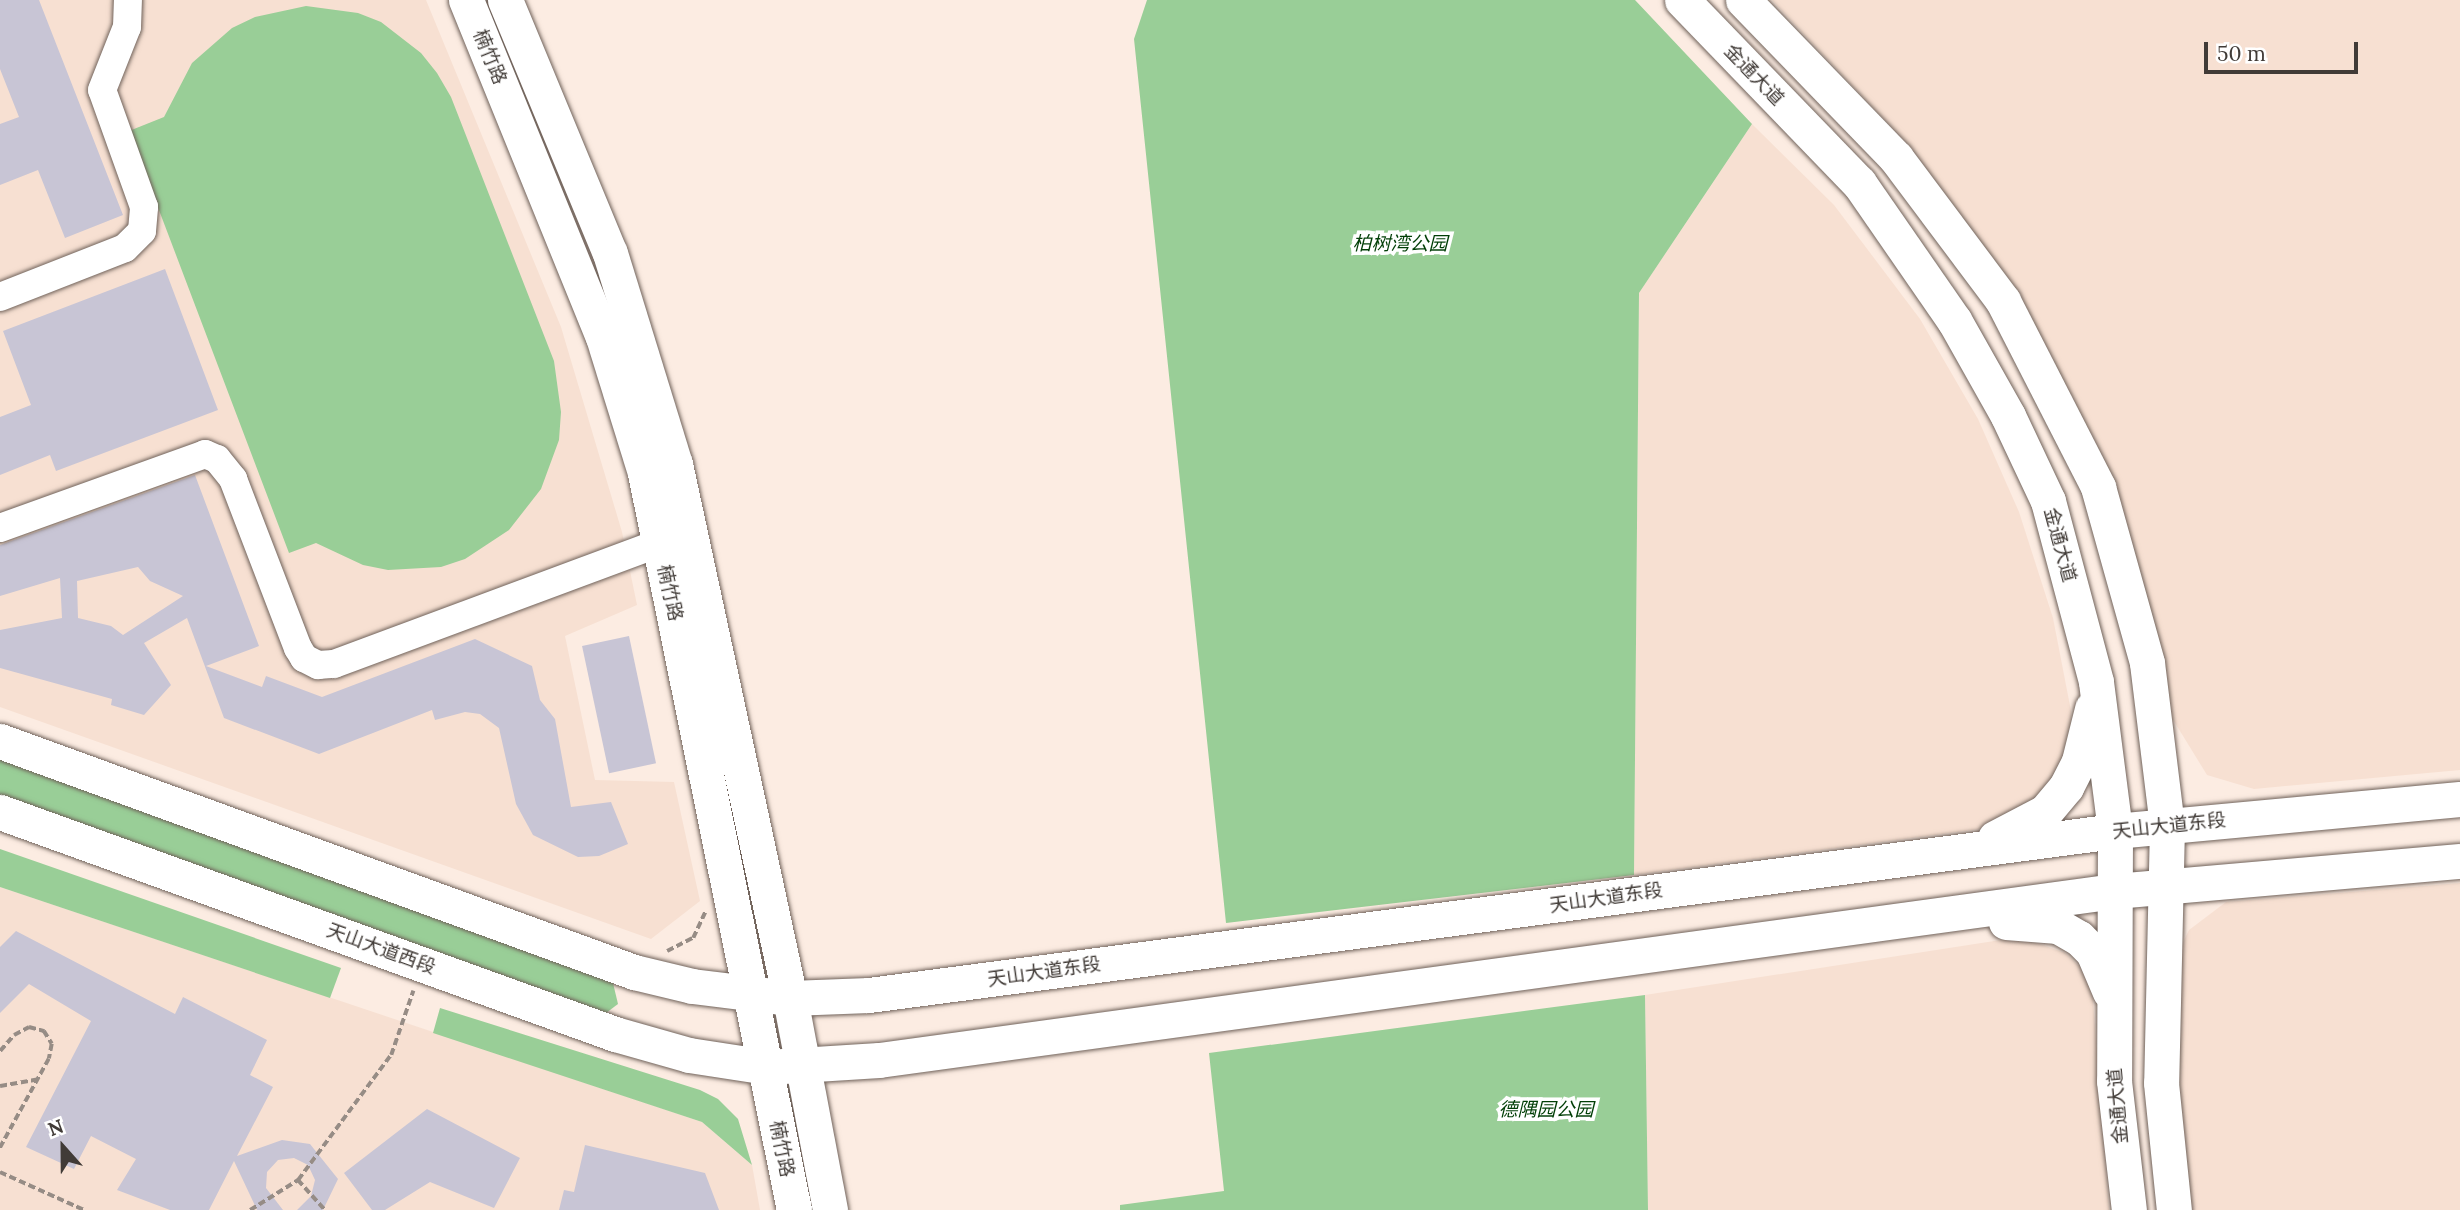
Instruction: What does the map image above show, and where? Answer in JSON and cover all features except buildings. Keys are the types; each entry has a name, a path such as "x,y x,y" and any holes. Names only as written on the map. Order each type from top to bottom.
{"main road":[{"name":"楠竹路","path":"466,0 603,337 645,473 753,996 794,1210"},
{"name":"楠竹路","path":"505,0 610,253 655,392 790,998 830,1210"},
{"name":"金通大道","path":"1682,0 1859,183 1954,320 2008,416 2049,501 2096,682 2115,831 2114,1081 2129,1210"},
{"path":"1743,0 1896,158 2003,300 2098,486 2147,663 2167,826 2169,886 2161,1083 2174,1210"},
{"path":"1947,853 2020,828 2045,812 2079,761 2096,682"},
{"path":"0,741 634,972 753,996"},
{"name":"天山大道东段","path":"753,996 790,998 869,995 2115,831 2460,799"},
{"name":"天山大道西段","path":"0,812 420,975 689,1055 767,1067"},
{"path":"767,1067 803,1068 1901,924 2115,891 2460,861"},
{"path":"1901,924 2029,922 2058,926 2093,952 2115,1006"}],"lane":[{"path":"0,297 125,248 142,231 144,207 102,90 127,27 128,0"},
{"path":"0,528 205,454 217,459 233,479 298,648 304,657 318,665 334,664 660,543"}],"path":[{"path":"250,1210 298,1180 391,1055 420,975"},
{"path":"0,1051 13,1035 29,1027 44,1031 52,1044 38,1079 0,1148"},
{"path":"0,1086 38,1079"},
{"path":"0,1172 84,1210"},
{"path":"298,1180 324,1210"}],"shaded area":[{"path":"0,0 426,0 561,327 622,532 637,605 565,636 595,780 674,782 700,901 651,939 0,707"},
{"path":"1772,0 2460,0 2460,770 2254,789 2207,775 2172,718 2163,661 2016,291 1907,144"},
{"path":"1752,124 1834,205 1920,319 1978,419 2019,512 2053,618 2071,711 2070,748 2040,799 1987,828 1634,875 1639,293"},
{"path":"2460,883 2460,1210 2184,1210 2171,1084 2178,953 2189,930 2226,902"},
{"path":"0,887 702,1122 752,1165 760,1210 0,1210"},
{"path":"2020,937 2065,953 2081,968 2092,989 2109,1210 1648,1210 1645,995"}],"green space":[{"name":"柏树湾公园","path":"1147,0 1635,0 1752,124 1639,293 1634,875 1226,923 1134,39"},
{"path":"306,6 358,13 381,22 421,53 437,73 451,97 554,361 561,412 559,440 541,489 509,530 465,559 441,567 388,570 363,565 316,543 289,553 129,131 164,117 192,63 232,28 255,17"},
{"path":"0,758 613,983 618,1004 602,1016 0,798"},
{"path":"0,849 341,968 330,998 0,887"},
{"name":"德隅园公园","path":"1645,995 1648,1210 1120,1210 1120,1205 1224,1191 1209,1053"},
{"path":"440,1008 700,1090 718,1099 738,1119 752,1165 702,1122 433,1033"}]}
